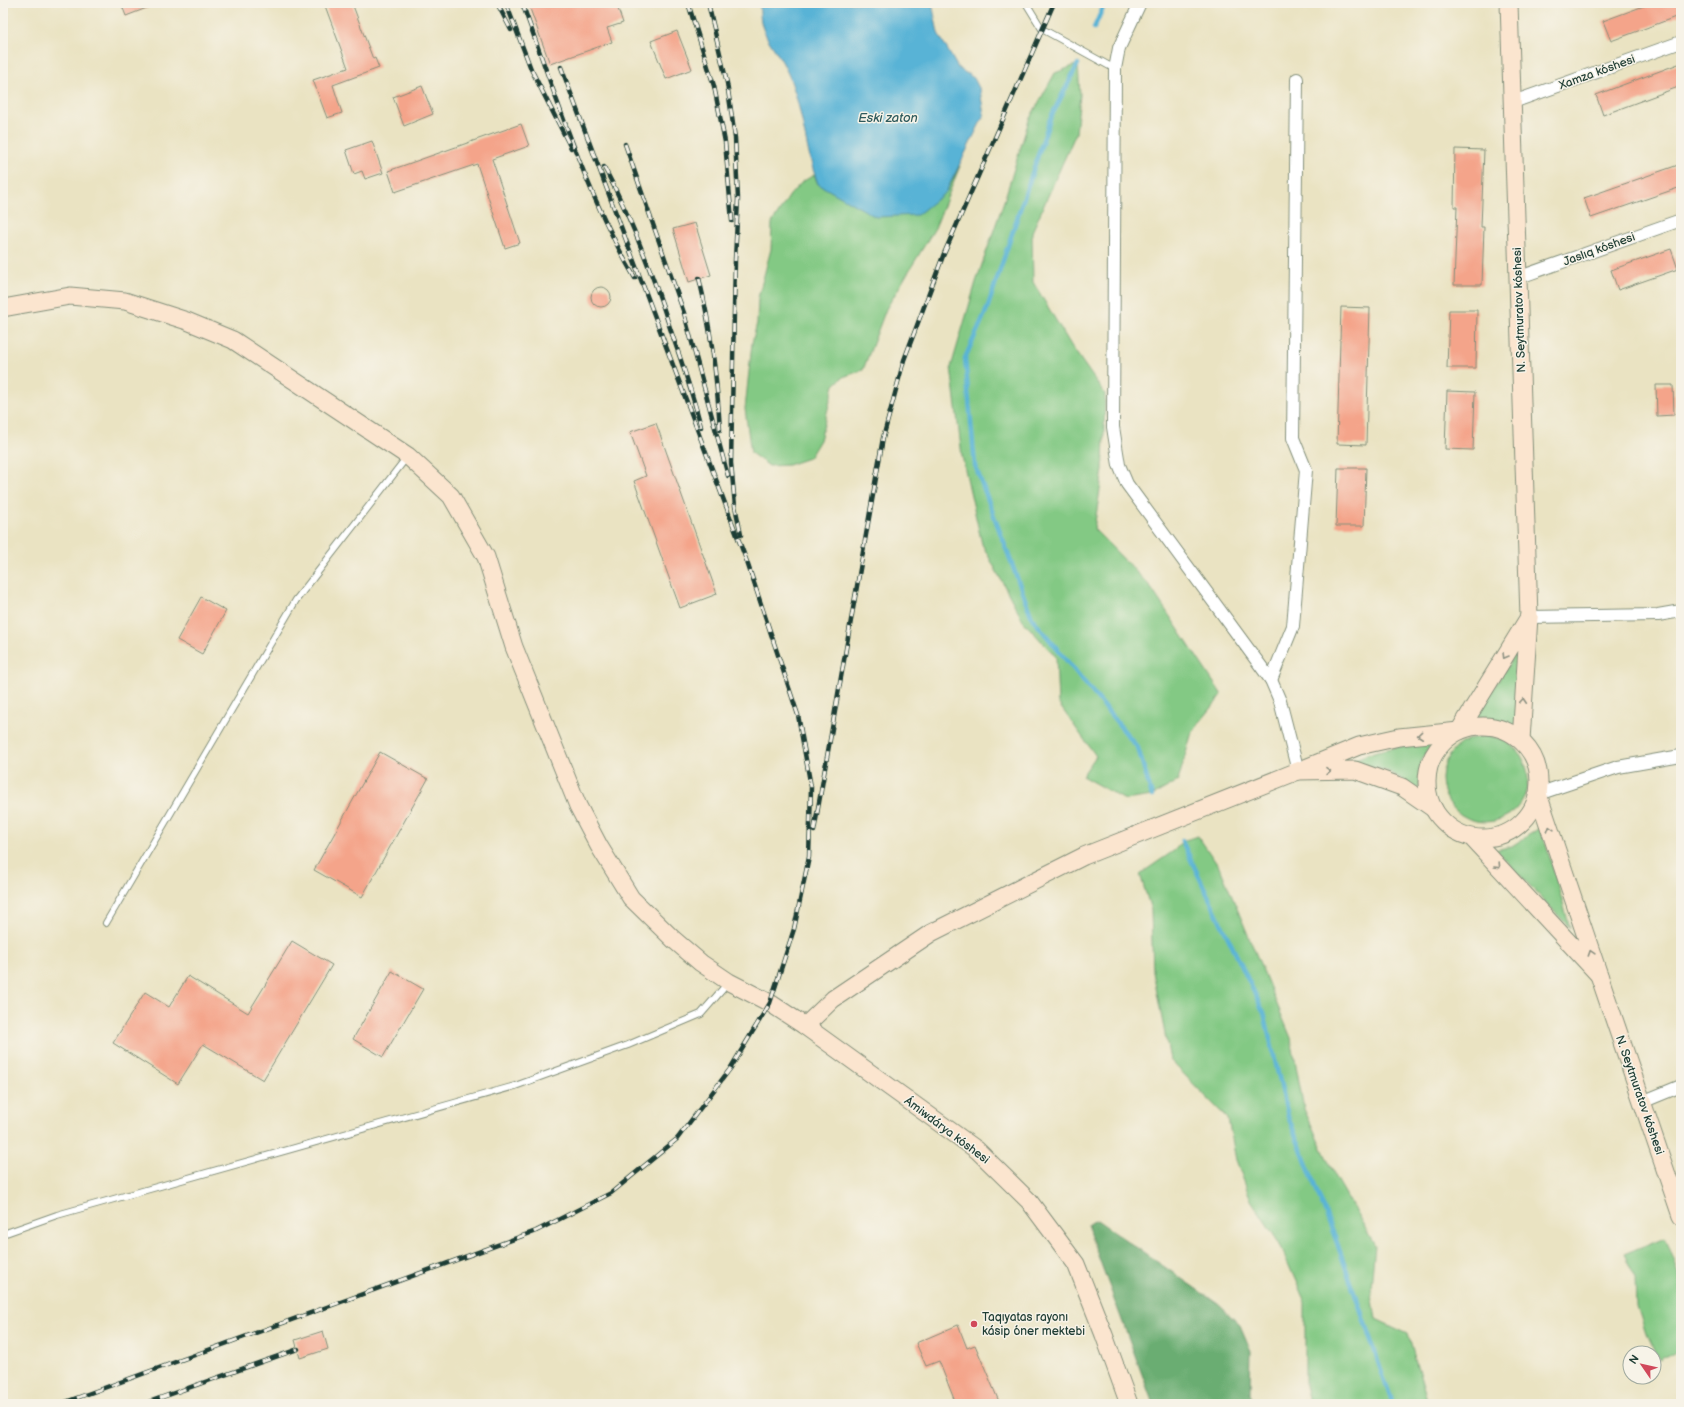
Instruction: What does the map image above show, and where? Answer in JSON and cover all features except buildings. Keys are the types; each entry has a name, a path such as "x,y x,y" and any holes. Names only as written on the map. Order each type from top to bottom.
{"street":[{"path":"1140,3 1119,48 1115,68 1113,427 1119,465 1127,484 1271,680 1280,701 1298,771"},
{"name":"N. Seytmuratov kóshesi","path":"1509,3 1529,617 1521,740"},
{"name":"Xamza kóshesi","path":"1513,102 1681,42"},
{"path":"1271,680 1293,626 1306,470 1293,438 1297,79"},
{"name":"Jaslıq kóshesi","path":"1517,278 1681,220"},
{"name":"Ámiwdárya kóshesi","path":"3,308 70,296 125,302 187,321 232,340 408,456 452,496 486,557 514,648 578,806 599,846 631,898 673,939 701,963 729,982 770,1003 805,1026 977,1150 1029,1200 1076,1264 1104,1334 1129,1404"},
{"path":"1434,808 1428,792 1428,774 1434,757 1444,742 1459,731 1529,617 1658,615 1681,611"},
{"path":"805,1026 833,999 931,933 1084,856 1360,746 1399,737 1459,731 1475,727 1491,727 1507,732 1521,740 1537,765 1540,779 1538,794 1532,810 1521,824 1511,831 1489,838 1472,838 1456,832 1434,808 1402,787 1355,770 1298,771"},
{"path":"1538,794 1618,767 1681,756"},
{"name":"N. Seytmuratov kóshesi","path":"1538,794 1680,1212"},
{"path":"1472,838 1599,975"},
{"path":"1642,1102 1681,1086"}],"lane":[{"path":"1026,3 1042,29 1115,68"},
{"path":"106,923 296,600 408,456"},
{"path":"3,1234 64,1213 515,1086 628,1045 702,1014 729,982"}],"green space":[{"path":"1078,64 1080,95 1076,133 1032,232 1033,282 1072,347 1105,394 1103,470 1094,529 1149,585 1222,695 1192,732 1178,781 1152,796 1125,800 1082,776 1096,756 1058,703 1056,657 1023,621 982,544 962,456 951,367 976,282 1005,198 1029,120 1055,73"},
{"path":"960,166 935,228 886,309 863,370 843,377 834,385 820,440 809,458 788,465 769,466 751,453 745,409 752,343 757,323 758,298 771,249 772,223 790,195 802,182 814,175 818,184 946,192"},
{"path":"1521,645 1516,729 1495,722 1473,720"},
{"path":"1485,736 1502,739 1516,748 1525,762 1528,779 1525,796 1516,810 1502,819 1485,822 1468,819 1454,810 1445,796 1442,779 1445,762 1454,748 1468,739"},
{"path":"1434,740 1422,759 1419,789 1385,770 1347,762 1377,751"},
{"path":"1541,827 1570,928 1496,850 1512,846"},
{"path":"1198,836 1221,870 1291,1038 1304,1109 1334,1174 1375,1245 1371,1287 1376,1319 1408,1334 1428,1404 1310,1404 1305,1387 1305,1302 1279,1243 1251,1200 1236,1160 1228,1119 1170,1060 1153,972 1151,910 1140,874 1175,850 1182,841"},
{"path":"1097,1220 1218,1304 1240,1325 1251,1351 1250,1394 1255,1404 1153,1404 1090,1234 1088,1224"},
{"path":"1665,1237 1681,1278 1681,1350 1662,1360 1662,1345 1651,1345 1646,1334 1637,1306 1636,1278 1624,1254"}],"water":[{"name":"Eski zaton","path":"760,3 932,3 938,33 958,68 974,78 980,90 984,115 946,192 917,215 876,217 818,184 809,154 795,93 784,65 763,29"}],"waterway":[{"path":"1094,28 1105,3"},
{"path":"1078,64 1050,119 987,309 965,358 975,465 1032,618 1138,748 1152,796"},
{"path":"1182,841 1264,1013 1288,1116 1336,1240 1393,1404"}],"railway":[{"path":"497,3 511,30"},
{"path":"506,3 531,69 571,148"},
{"path":"522,3 586,178 617,246 635,278"},
{"path":"688,3 714,86 725,142 732,221"},
{"path":"708,3 727,83 735,138 738,199 735,260 731,463 735,506 741,535"},
{"path":"814,831 883,438 904,360 943,256 1054,3"},
{"path":"60,1404 536,1231 611,1193 677,1139 730,1069 770,1003 794,929 809,857 811,787 798,715 747,562 561,67"},
{"path":"625,144 684,313 728,476"},
{"path":"604,167 633,227 649,268 687,379 701,427"},
{"path":"699,278 713,353 720,430"},
{"path":"143,1404 298,1349"}],"place":[{"name":"Taqıyatas rayonı kásip óner mektebi","path":"974,1324"}]}
